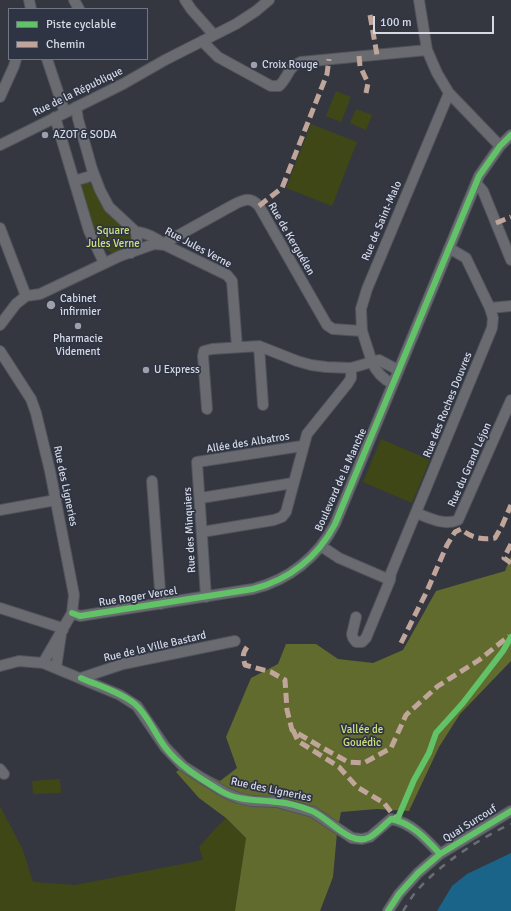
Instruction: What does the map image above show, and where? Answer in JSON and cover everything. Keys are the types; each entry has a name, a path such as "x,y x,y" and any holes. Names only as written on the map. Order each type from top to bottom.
{"street":[{"path":"185,0 214,35"},
{"name":"Rue de la République","path":"0,145 123,84 164,60 246,18 269,0"},
{"path":"419,0 427,50 449,93 500,146"},
{"path":"202,41 218,56 270,86 279,86 283,82 288,71 294,65 301,62 427,50"},
{"path":"0,97 16,60"},
{"path":"47,60 65,113"},
{"name":"Rue de Saint-Malo","path":"392,384 381,376 374,368 362,331 361,309 367,289 449,93"},
{"name":"Rue Jules Verne","path":"76,107 94,175 109,207 136,232 141,232 162,242 165,245 226,275 232,281 237,347"},
{"path":"55,117 89,231 104,263"},
{"name":"Boulevard de la Manche","path":"206,597 253,589 272,583 297,569 311,558 321,546 335,524 479,176 500,146 511,135"},
{"path":"74,181 94,175"},
{"path":"476,183 484,191 511,260"},
{"name":"Rue de Kerguélen","path":"165,245 168,241 235,204 245,199 250,199 259,206 327,325 333,329 362,331"},
{"path":"0,228 26,296"},
{"path":"131,253 137,242 136,232"},
{"path":"0,325 16,304 26,296 40,294 120,256 154,244 165,245"},
{"name":"Rue des Roches Douvres","path":"356,617 352,634 356,642 362,642 366,638 372,626 390,580 391,573 492,328 493,318 490,308 466,258 449,248"},
{"path":"490,308 511,306"},
{"path":"259,346 262,405"},
{"path":"207,409 203,356 204,351 212,349 259,346 311,365 351,368 379,360 398,370"},
{"name":"Rue des Ligneries","path":"0,350 31,399 38,418 56,500 74,595 72,613 43,663 120,695 137,706 165,748 182,766 224,792 238,798 252,801 277,802 313,812 352,838 362,839 370,837 391,819"},
{"path":"202,532 274,520 282,517 286,512 302,446 307,434 351,378 351,368"},
{"name":"Rue du Grand Léjon","path":"416,513 442,522 453,522 458,520 511,400"},
{"name":"Allée des Albatros","path":"198,462 302,446"},
{"name":"Rue des Minquiers","path":"198,462 206,597"},
{"path":"152,481 161,604"},
{"path":"201,498 293,483"},
{"path":"0,510 56,500"},
{"path":"321,546 339,558 390,580"},
{"name":"Rue Roger Vercel","path":"72,613 80,616 206,597"},
{"path":"0,608 59,627 62,632"},
{"name":"Rue des Ligneries","path":"56,668 62,632"},
{"name":"Rue de la Ville Bastard","path":"81,678 124,664 235,641"},
{"path":"0,666 19,661 43,663"},
{"name":"Quai Surcouf","path":"388,911 399,894 418,873 440,854 511,811"},
{"name":"Quai Surcouf","path":"391,819 402,822 413,828 440,854"}],"green space":[{"path":"336,91 351,97 341,122 326,116"},
{"path":"356,109 372,115 366,130 350,123"},
{"path":"311,124 357,142 332,206 286,188"},
{"name":"Square Jules Verne","path":"89,181 108,214 128,232 133,240 130,247 112,253 102,247 87,212 81,183"},
{"path":"381,439 430,460 412,503 363,482"},
{"name":"Vallée de Gouédic","path":"511,556 511,661 460,714 439,747 409,811 377,809 341,812 337,833 333,877 320,911 235,911 246,838 226,818 199,798 176,772 187,764 220,781 237,768 226,737 251,678 278,664 286,644 316,644 338,659 373,663 403,650 436,591 505,571"},
{"path":"60,779 61,793 33,794 32,781"},
{"path":"0,806 23,850 33,882 75,885 203,860 199,847 226,818 246,838 235,911 0,911"}],"water":[{"path":"511,853 511,911 437,911 452,886 467,874"}],"railway":[{"path":"403,911 413,895 447,863 486,837 511,824"}],"marked path":[{"path":"370,15 377,55"},
{"path":"359,56 360,66 368,83 366,93"},
{"path":"259,206 282,188 327,74 329,59"},
{"path":"496,223 511,217"},
{"path":"401,643 427,591 447,545 455,532 461,529 477,538 495,538 511,505"},
{"path":"511,544 504,558 511,563"},
{"path":"247,647 243,656 245,665 271,672 285,680 287,710 292,730 348,762 364,763 391,748 406,715 438,686 479,660 509,636"},
{"path":"293,730 298,741 339,767 357,787 384,803 397,820"}],"cycle path":[{"path":"72,613 80,616 253,589 279,580 301,566 311,557 320,547 335,524 479,176 500,146 511,135"},
{"path":"397,820 414,780 429,753 436,733 463,703 503,651 511,637"},
{"path":"81,678 116,693 135,704 143,713 161,742 177,760 198,777 228,795 249,800 286,803 304,808 319,815 340,831 355,839 370,837 391,819 399,821 418,832 440,854"},
{"path":"388,911 399,894 418,873 440,854 511,811"}],"place":[{"name":"Croix Rouge","path":"254,65"},
{"name":"AZOT & SODA","path":"45,135"},
{"name":"Cabinet infirmier","path":"51,305"},
{"name":"Pharmacie Videment","path":"78,326"},
{"name":"U Express","path":"146,370"}]}
